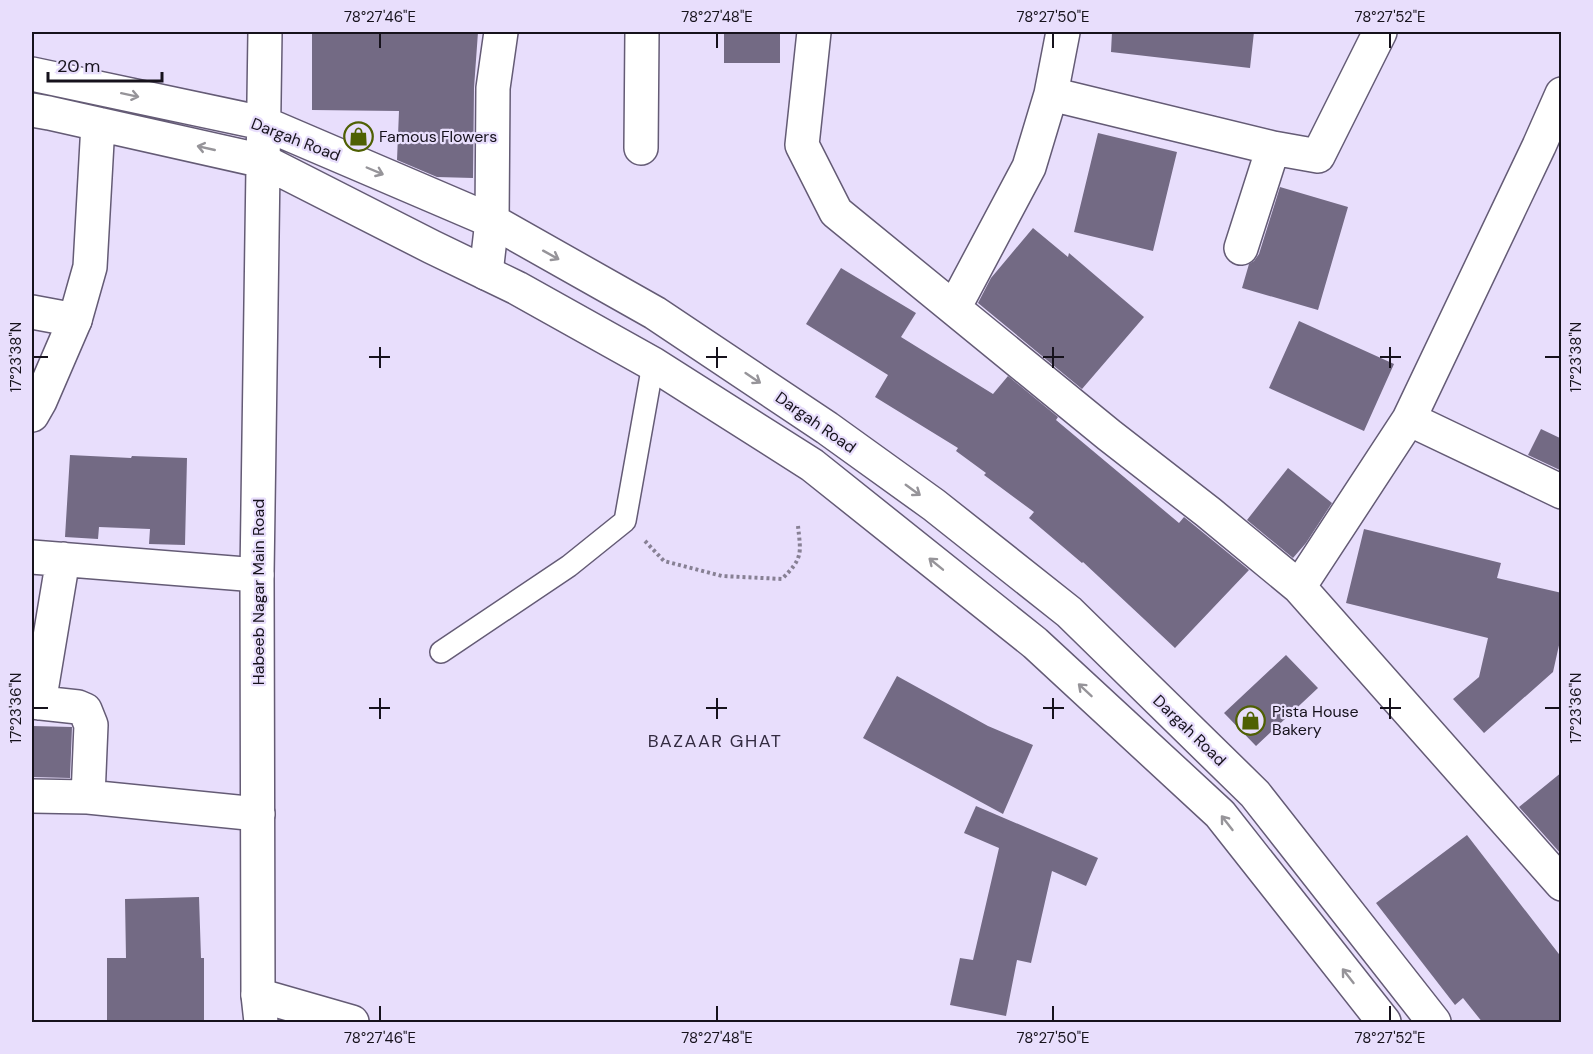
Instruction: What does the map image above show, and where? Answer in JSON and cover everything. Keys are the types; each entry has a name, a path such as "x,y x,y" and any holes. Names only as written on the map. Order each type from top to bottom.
{"main road":[{"name":"Habeeb Nagar Main Road","path":"260,1009 257,574 265,32"},
{"path":"486,273 492,221 493,88 501,32"},
{"path":"641,148 642,32"},
{"path":"814,32 802,145 836,212 1109,435 1299,586 1562,884"},
{"path":"954,308 1029,167 1051,94 1063,32"},
{"path":"1051,94 1273,148 1318,156 1380,32"},
{"name":"Dargah Road","path":"32,74 263,123 492,221 655,313 817,422 934,505 1069,612 1255,794 1434,1023"},
{"path":"1299,586 1408,419 1562,94"},
{"name":"Dargah Road","path":"32,110 263,161 517,288 653,364 812,465 1035,643 1220,814 1384,1023"},
{"path":"32,415 75,320 90,267 98,124"},
{"path":"1241,248 1273,148"},
{"path":"32,312 75,320"},
{"path":"1408,419 1562,492"},
{"path":"88,797 91,725 85,710 78,707 35,702 47,558 257,574"},
{"path":"32,796 88,797 258,814"},
{"path":"260,1009 352,1023"}],"lane":[{"path":"441,652 568,566 626,521 653,364"}],"path":[{"path":"626,521 664,561 722,576 782,579 798,562 801,550 798,526"}],"building":[{"path":"312,32 478,32 474,88 473,178 437,177 397,160 399,111 312,110"},
{"path":"724,32 780,32 780,63 724,63"},
{"path":"1112,32 1254,32 1250,68 1111,52"},
{"path":"1098,133 1177,152 1153,251 1074,232"},
{"path":"1280,187 1348,207 1318,310 1242,288 1249,264 1259,254"},
{"path":"1033,228 1068,257 1069,253 1144,317 1082,389 978,303 991,278"},
{"path":"841,268 916,313 901,337 993,394 1008,376 1058,417 1056,420 1179,523 1184,517 1249,570 1175,648 1083,562 1029,518 1034,512 984,475 986,473 956,451 958,448 875,397 888,375 806,324"},
{"path":"1299,321 1394,364 1364,431 1269,388"},
{"path":"1541,429 1562,439 1562,471 1528,455"},
{"path":"70,455 187,458 185,545 149,544 150,529 99,527 98,539 65,537"},
{"path":"1288,468 1332,503 1306,543 1293,558 1247,520"},
{"path":"1364,529 1501,563 1497,578 1562,593 1562,632 1553,672 1484,733 1453,699 1479,677 1488,638 1346,603"},
{"path":"1286,655 1318,688 1256,746 1224,713"},
{"path":"897,676 988,726 1033,745 1003,814 863,738"},
{"path":"32,726 72,727 70,778 32,777"},
{"path":"1562,772 1562,855 1519,807"},
{"path":"976,806 1098,858 1086,886 1052,871 1031,963 1017,960 1006,1016 950,1005 960,958 973,960 999,848 964,833"},
{"path":"1467,835 1562,958 1562,1023 1483,1023 1463,998 1455,1005 1376,903"},
{"path":"199,897 201,958 204,958 204,1023 107,1023 107,958 126,958 125,899"}],"place":[{"name":"Famous Flowers","path":"358,136"},
{"name":"Pista House Bakery","path":"1251,720"}],"district":[{"name":"BAZAAR GHAT","path":"715,741"}]}
